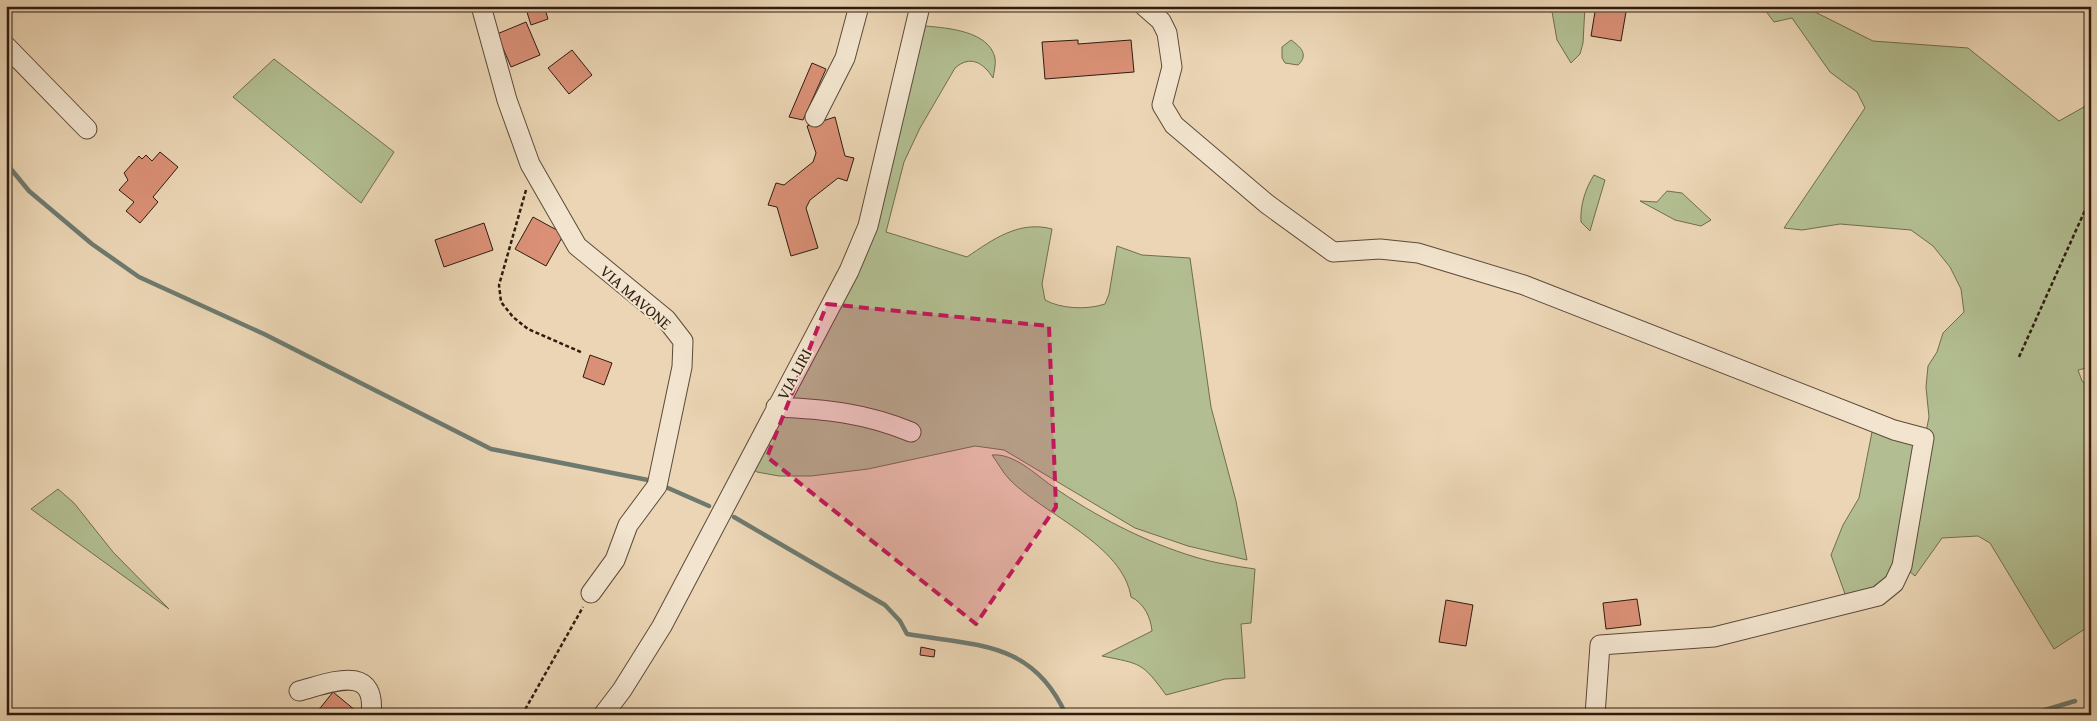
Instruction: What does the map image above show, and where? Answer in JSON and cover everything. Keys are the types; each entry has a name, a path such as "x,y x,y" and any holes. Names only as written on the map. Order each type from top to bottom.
{"street":[{"name":"VIA MAVONE","path":"481,6 507,100 532,168 577,246 666,319 682,341 682,367 657,486 628,525 615,560 591,592"},
{"path":"815,118 845,58 859,6"},
{"name":"VIA LIRI","path":"603,715 622,690 662,626 849,271 868,226 920,6"},
{"path":"1144,6 1161,21 1167,33 1172,68 1162,105 1174,125 1267,204 1333,252 1380,249 1418,253 1524,285 1894,430 1924,438 1902,566 1894,584 1878,596 1714,637 1600,645 1594,715"},
{"path":"6,46 87,129"},
{"path":"776,407 836,410 888,422 911,432"},
{"path":"299,691 346,679 362,682 367,686 371,697 371,715"}],"path":[{"path":"532,168 499,285 501,302 513,317 528,329 582,353"},
{"path":"2019,357 2091,197"},
{"path":"522,715 591,592"}],"highlighted area":[{"path":"827,304 1049,326 1056,507 976,624 767,457"}],"green space":[{"path":"1551,6 1585,6 1583,43 1580,54 1571,63 1557,40"},
{"path":"1762,6 1803,6 1873,41 1968,48 2059,121 2091,103 2091,367 2078,370 2082,381 2091,389 2091,625 2054,649 1990,543 1978,536 1942,538 1915,576 1903,566 1897,580 1848,602 1831,555 1843,525 1859,498 1873,427 1925,437 1929,417 1926,387 1928,366 1937,352 1943,333 1964,312 1961,289 1950,267 1933,246 1911,230 1840,224 1802,230 1784,228 1865,108 1857,92 1830,72 1792,18 1774,22"},
{"path":"925,26 956,30 985,42 995,58 993,78 981,64 976,62 966,62 955,68 920,128 904,162 886,232 967,257 996,238 1017,229 1040,227 1052,229 1042,284 1045,300 1074,308 1105,304 1109,294 1117,246 1142,255 1190,258 1211,407 1236,501 1247,560 1188,546 1135,528 1004,450 975,446 868,469 811,476 779,476 757,472 749,466 872,232"},
{"path":"1291,40 1302,51 1303,58 1298,65 1285,63 1282,58 1282,47"},
{"path":"274,59 394,152 361,203 233,97"},
{"path":"1594,175 1605,180 1590,231 1581,222 1581,210 1588,186"},
{"path":"1667,191 1682,193 1711,220 1701,226 1675,220 1640,201 1657,202"},
{"path":"992,455 1008,457 1016,461 1085,508 1139,536 1202,559 1255,569 1251,623 1241,624 1245,678 1225,679 1166,695 1151,676 1140,666 1102,656 1152,631 1146,611 1140,603 1131,597 1125,578 1114,562 1081,532 1025,493 1010,480"},
{"path":"58,489 74,503 113,552 169,609 31,509"}],"building":[{"path":"534,6 544,6 548,19 531,25 526,9"},
{"path":"1596,6 1627,6 1621,41 1591,36"},
{"path":"526,22 540,55 511,67 497,34"},
{"path":"1078,40 1078,44 1131,40 1134,72 1045,79 1042,42"},
{"path":"572,50 592,75 569,94 548,68"},
{"path":"812,63 826,69 803,120 789,117"},
{"path":"835,117 845,156 854,158 847,181 838,178 810,200 806,208 818,248 791,256 777,207 768,205 776,183 784,185 813,162 816,153 807,126"},
{"path":"160,152 178,167 153,197 158,202 140,223 126,211 134,202 119,190 128,180 124,173 139,156 142,159 146,155 152,161"},
{"path":"533,217 564,234 546,266 515,249"},
{"path":"484,223 493,250 444,267 435,240"},
{"path":"590,355 612,363 604,385 583,377"},
{"path":"1637,599 1641,625 1606,629 1603,603"},
{"path":"1446,600 1473,605 1466,646 1439,642"},
{"path":"921,647 935,650 934,657 920,655"},
{"path":"333,692 361,715 320,715 317,712"}],"waterway":[{"path":"6,163 29,191 92,244 139,277 264,334 491,449 648,480"},
{"path":"668,488 709,506"},
{"path":"734,517 885,605 900,621 907,634 979,645 1000,651 1020,660 1037,673 1053,691 1066,715"},
{"path":"2028,715 2075,701"}]}
